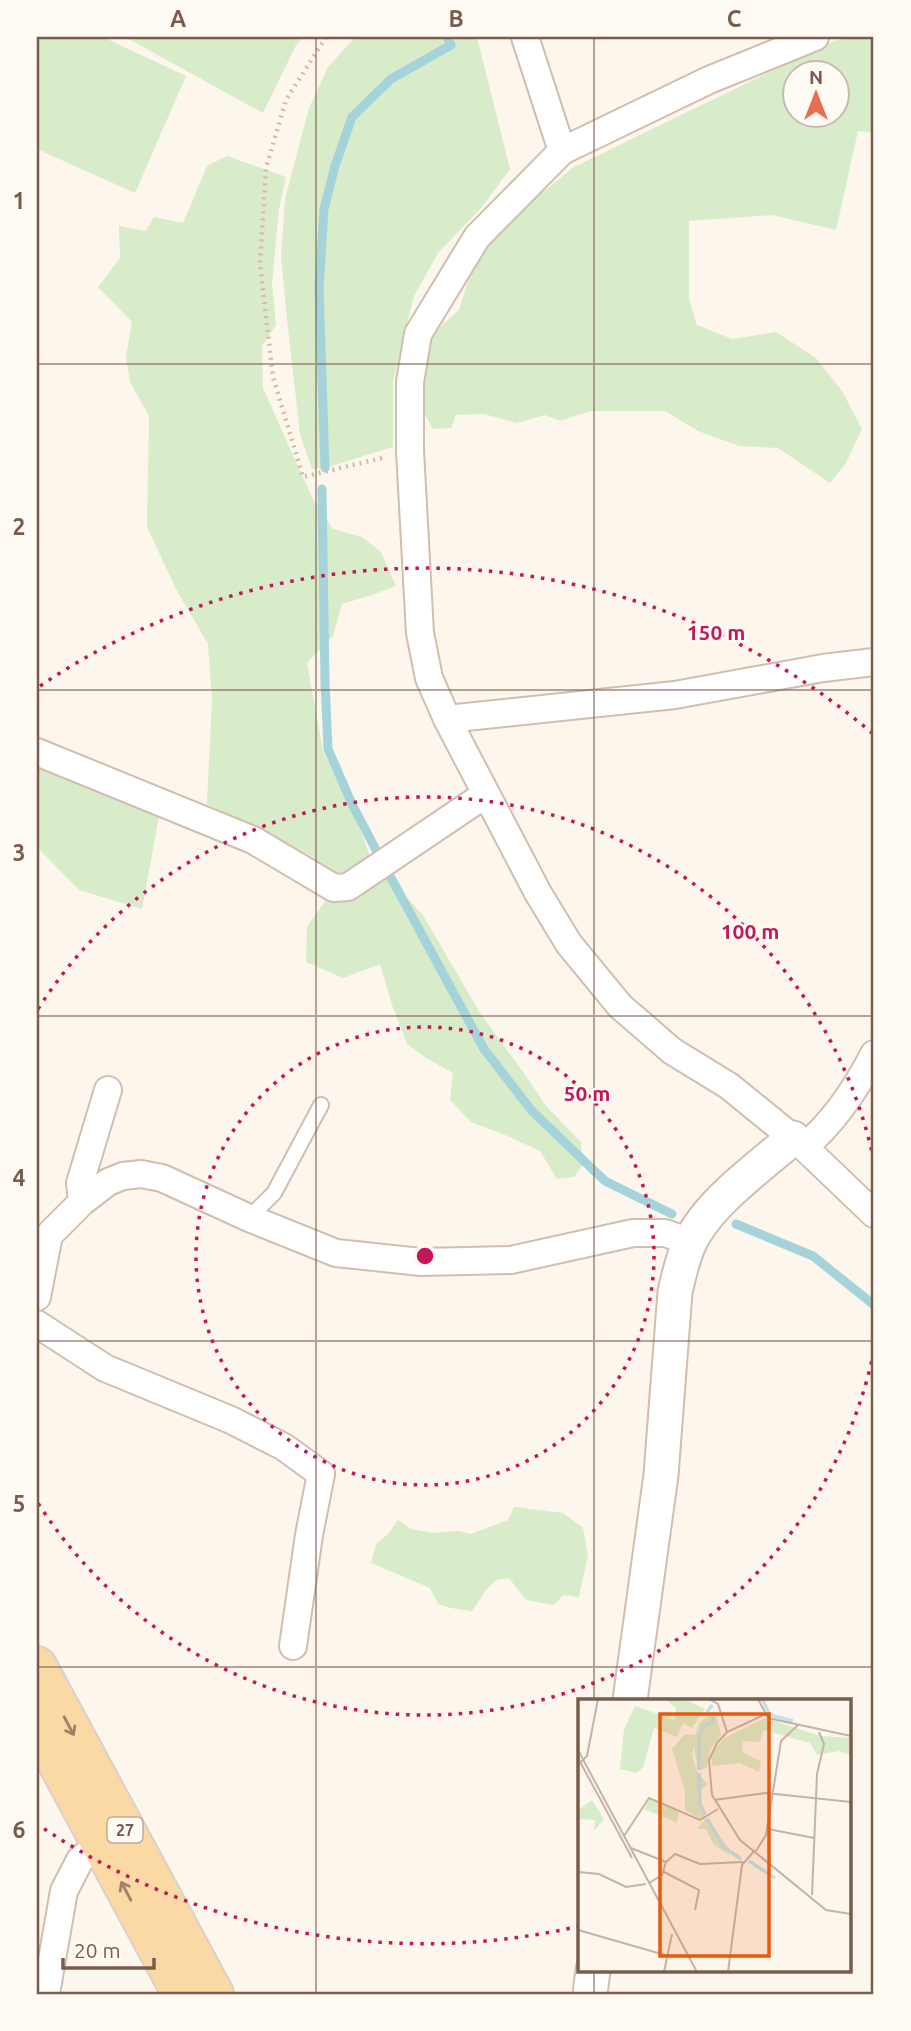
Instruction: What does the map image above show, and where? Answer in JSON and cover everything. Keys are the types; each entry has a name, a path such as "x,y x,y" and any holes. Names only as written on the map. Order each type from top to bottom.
{"main road":[{"name":"27","path":"37,1666 214,1994"},
{"name":"27","path":"37,1725 182,1994"}],"street":[{"path":"525,37 562,151"},
{"path":"815,37 709,80 562,151 477,237 418,334 410,382 410,451 420,634 429,678 486,794 569,944 620,1006 672,1051 729,1086 798,1143 874,1214"},
{"path":"447,719 675,695 823,668 874,662"},
{"path":"37,752 253,840 334,888 348,887 486,794"},
{"path":"630,1699 661,1475 675,1292 681,1263 690,1242 712,1209 798,1143 818,1136 849,1095 874,1054"},
{"path":"82,1202 80,1182 108,1090"},
{"path":"37,1297 43,1233 108,1182 123,1176 141,1174 162,1178 249,1218 336,1253 421,1262 511,1260 633,1233 665,1233 690,1242"},
{"path":"37,1324 105,1368 230,1420 284,1447 321,1474 293,1646"},
{"path":"46,1994 64,1891 80,1860 100,1843"},
{"path":"590,1994 593,1972"}],"lane":[{"path":"249,1218 274,1193 321,1105"}],"path":[{"path":"326,37 286,100 266,168 260,264 273,377 303,477 410,451"}],"green space":[{"path":"37,37 103,37 186,76 135,193 37,149"},
{"path":"125,37 304,37 295,47 263,113"},
{"path":"355,37 477,37 510,169 482,207 438,253 414,296 393,381 393,447 325,468 312,469 300,434 287,319 281,257 285,199 309,108 328,67"},
{"path":"850,37 874,37 874,133 858,131 836,230 772,215 689,221 689,299 697,325 732,339 776,332 816,358 842,391 862,429 846,463 830,483 778,448 739,446 698,431 665,411 590,411 560,421 545,415 517,423 484,414 456,415 451,428 433,429 422,410 422,380 427,339 459,310 475,258 531,201 574,167 782,66 782,130 852,130 852,60 795,60 834,41"},
{"path":"227,156 286,177 279,209 272,283 276,325 262,346 263,388 313,499 333,529 362,537 381,552 396,586 342,604 333,636 307,663 323,751 360,829 371,859 339,879 313,857 207,804 212,701 208,644 176,589 147,527 149,416 130,382 126,356 132,322 98,287 120,258 119,226 146,231 154,217 183,223 207,166"},
{"path":"37,767 159,817 142,909 79,890 37,847"},
{"path":"382,871 423,915 480,1013 546,1106 581,1142 582,1166 574,1177 557,1179 540,1151 471,1122 450,1100 453,1073 407,1044 380,964 343,978 306,962 307,927 328,897"},
{"path":"514,1507 563,1513 583,1528 588,1555 579,1597 563,1595 554,1605 526,1600 509,1578 496,1580 472,1611 451,1608 438,1604 430,1588 371,1563 376,1544 398,1520 411,1529 471,1534 508,1520"}],"waterway":[{"path":"325,468 319,288 324,209 335,166 352,117 391,79 451,45 447,37"},
{"path":"322,489 328,749 376,850"},
{"path":"390,876 484,1049 532,1111 605,1181 672,1214"},
{"path":"736,1224 813,1256 874,1305"}]}
